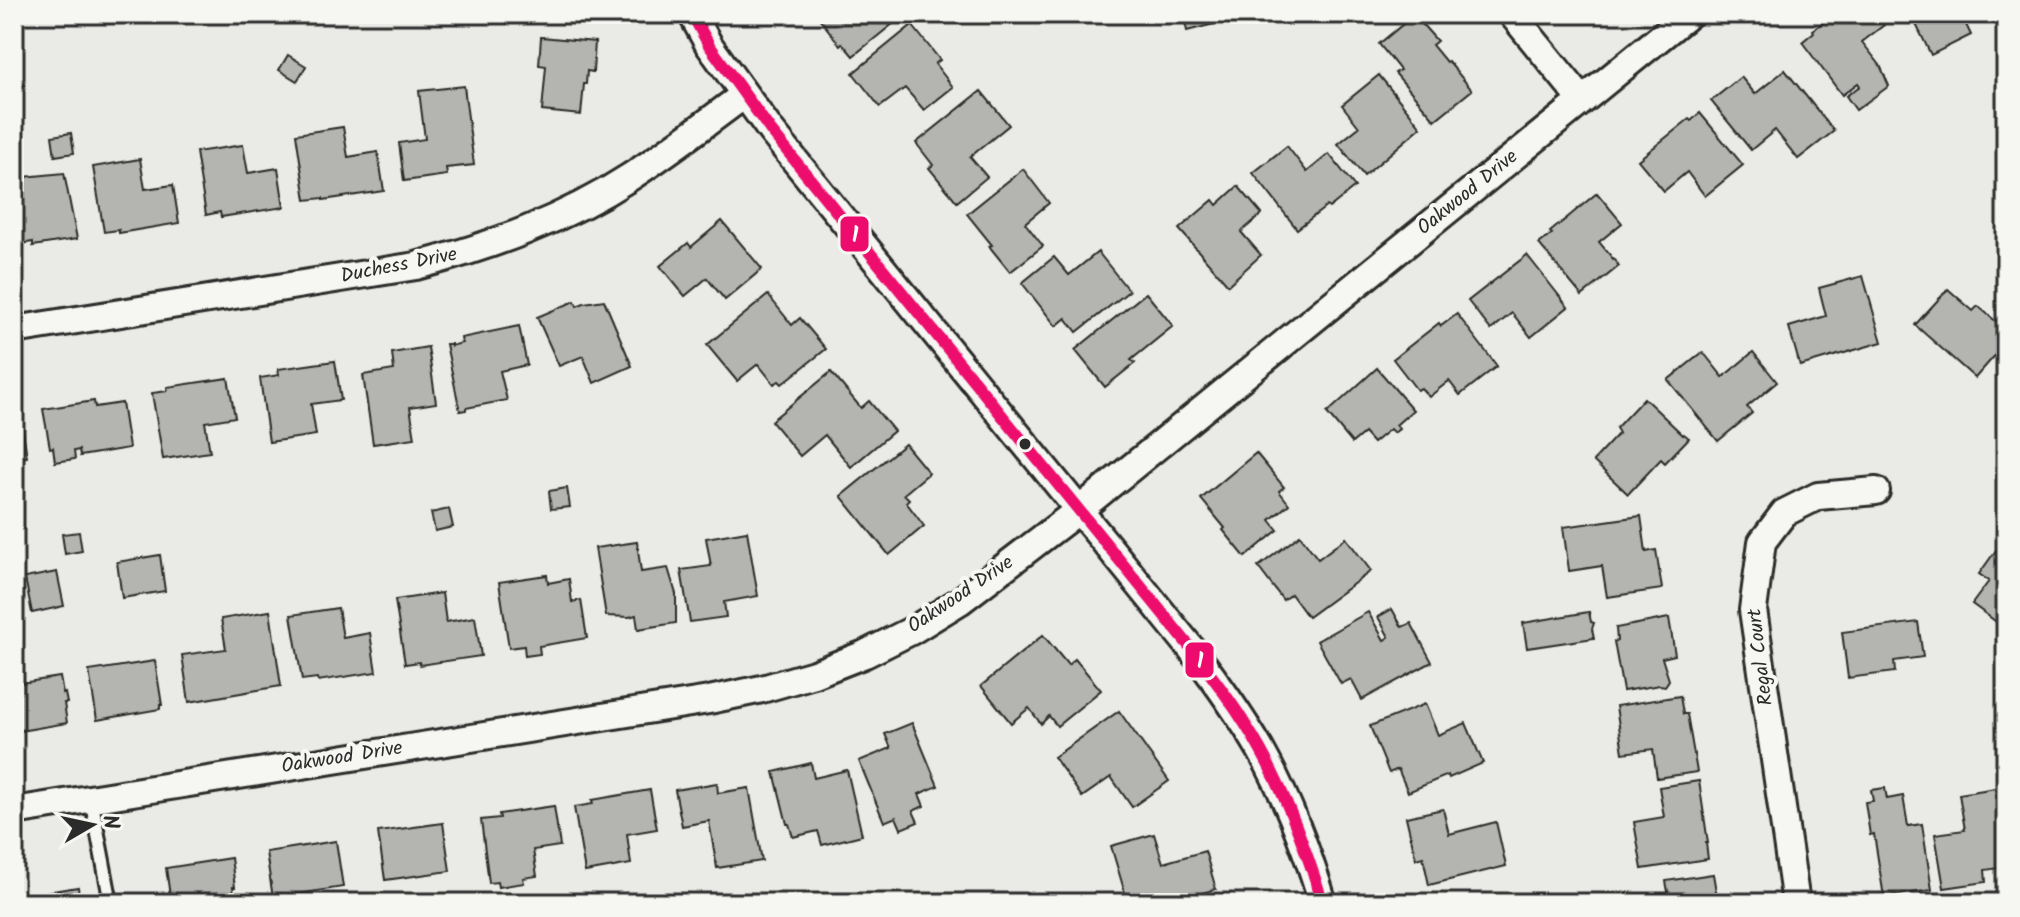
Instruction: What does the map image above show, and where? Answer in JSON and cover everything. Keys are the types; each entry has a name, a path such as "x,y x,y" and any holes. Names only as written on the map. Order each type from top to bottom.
{"street":[{"path":"692,14 709,45 771,131 1228,698 1261,751 1288,807 1323,903"},
{"path":"1512,14 1582,100"},
{"name":"Oakwood Drive","path":"14,811 709,700 801,678 865,654 913,630 960,601 1079,510 1689,14"},
{"name":"Duchess Drive","path":"14,330 416,266 472,251 579,207 629,178 744,95"},
{"name":"Regal Court","path":"1796,903 1753,610 1762,542 1784,513 1818,496 1876,491"}],"lane":[{"path":"91,798 111,903"}],"building":[{"path":"816,14 905,14 853,56 842,43 840,45"},
{"path":"1183,14 1252,14 1187,31"},
{"path":"1834,14 1876,14 1884,25 1862,42 1880,65 1889,86 1856,110 1846,96 1860,86 1858,83 1842,95 1802,42"},
{"path":"1911,14 1961,14 1971,35 1931,55"},
{"path":"1414,15 1437,41 1432,45 1472,90 1435,120 1395,73 1400,70 1379,44"},
{"path":"912,25 940,60 935,64 953,87 924,110 905,88 880,107 853,73"},
{"path":"541,37 595,42 593,72 587,71 581,115 542,111 546,66 539,65"},
{"path":"288,55 306,66 297,81 279,70"},
{"path":"1785,70 1834,131 1798,159 1775,130 1751,150 1711,101 1741,77 1755,94"},
{"path":"1379,75 1421,127 1364,176 1338,144 1359,127 1342,105"},
{"path":"464,86 474,165 446,168 447,175 404,181 399,143 425,139 419,91"},
{"path":"981,91 1009,125 970,157 987,177 957,202 929,168 933,165 916,143"},
{"path":"1700,113 1743,165 1705,196 1687,172 1664,191 1638,160"},
{"path":"343,127 348,157 378,152 384,191 306,200 296,134"},
{"path":"71,133 74,153 55,156 52,136"},
{"path":"243,145 248,173 278,168 284,207 221,217 220,212 206,215 196,152"},
{"path":"1287,146 1307,172 1329,154 1355,187 1297,229 1253,173"},
{"path":"140,159 145,189 173,185 179,223 119,233 119,230 104,232 93,167"},
{"path":"1023,169 1049,203 1025,223 1043,246 1010,272 967,214"},
{"path":"64,173 77,239 33,246 33,242 14,245 14,178"},
{"path":"1238,186 1262,214 1241,232 1261,255 1228,285 1179,229 1213,200 1217,205"},
{"path":"1597,193 1622,223 1599,242 1619,266 1582,296 1539,244"},
{"path":"722,221 762,269 725,300 707,278 685,296 660,266 688,243 691,247"},
{"path":"1098,252 1129,291 1077,332 1066,318 1056,326 1022,283 1054,257 1069,275"},
{"path":"1527,255 1568,307 1531,337 1512,313 1491,330 1468,301"},
{"path":"1863,276 1882,342 1800,366 1789,327 1826,316 1819,288"},
{"path":"1948,289 1973,311 1978,306 2006,330 2006,343 1975,378 1915,325"},
{"path":"1146,293 1173,326 1131,360 1135,363 1105,387 1075,350"},
{"path":"768,295 792,325 800,318 826,349 782,384 779,381 774,384 758,364 737,381 707,345"},
{"path":"604,300 632,366 594,383 583,356 559,366 537,317 575,301 577,306"},
{"path":"1457,314 1497,366 1460,395 1449,381 1429,397 1421,388 1417,390 1393,359 1439,323 1441,326"},
{"path":"519,326 527,365 500,371 507,400 460,411 446,344 451,346 462,343 461,338"},
{"path":"428,347 436,403 410,407 415,438 373,444 363,375 394,370 392,353"},
{"path":"1703,352 1723,377 1753,352 1777,382 1747,407 1752,413 1718,441 1668,380"},
{"path":"335,361 341,400 311,404 316,435 269,442 260,378 279,375 278,369"},
{"path":"1377,368 1413,410 1396,425 1399,429 1394,433 1390,429 1373,443 1364,433 1352,443 1327,413"},
{"path":"831,372 861,408 869,401 894,431 851,467 825,435 800,456 771,421"},
{"path":"228,378 235,417 205,422 210,452 163,459 152,393 167,391 167,387"},
{"path":"1644,398 1689,438 1665,463 1661,459 1628,494 1593,461 1619,433 1616,428"},
{"path":"94,401 95,407 122,403 129,448 80,456 79,450 74,451 75,459 55,462 43,409"},
{"path":"20,411 27,457 14,459 14,412"},
{"path":"905,444 929,473 904,494 909,499 906,502 924,526 889,555 841,496"},
{"path":"1256,453 1284,487 1279,491 1289,504 1270,520 1278,530 1245,557 1201,499"},
{"path":"567,488 570,507 551,509 549,491"},
{"path":"449,509 453,527 435,531 431,513"},
{"path":"1641,516 1646,552 1656,550 1662,589 1607,597 1602,566 1569,571 1563,527"},
{"path":"747,531 758,596 724,602 726,617 690,622 681,570 711,566 706,538"},
{"path":"79,532 82,551 65,554 62,534"},
{"path":"1300,535 1318,559 1346,538 1371,571 1308,617 1291,594 1283,600 1258,567"},
{"path":"2004,539 2006,629 1972,604 1989,581 1979,574"},
{"path":"637,542 641,572 668,568 676,594 676,623 638,629 636,615 606,616 595,548"},
{"path":"160,555 165,591 122,598 117,562"},
{"path":"57,572 64,606 32,613 25,578"},
{"path":"547,575 548,583 569,579 572,602 581,600 587,638 539,646 540,654 525,656 524,646 509,648 499,582"},
{"path":"442,593 446,622 475,617 481,656 420,665 419,662 405,664 395,600"},
{"path":"338,608 343,638 370,633 376,672 318,681 317,678 302,680 291,615"},
{"path":"1392,609 1402,627 1411,623 1432,662 1362,700 1351,679 1341,684 1317,641 1368,612 1384,640 1389,637 1378,617"},
{"path":"270,611 281,686 189,702 182,655 226,649 221,619"},
{"path":"1589,612 1594,623 1594,638 1527,648 1523,623"},
{"path":"1669,618 1675,655 1662,658 1669,680 1665,686 1623,691 1614,642 1617,641 1616,628"},
{"path":"1918,622 1923,657 1894,661 1895,672 1848,678 1842,632"},
{"path":"1043,635 1068,665 1075,659 1101,690 1057,726 1049,716 1041,724 1029,708 1011,723 981,686"},
{"path":"155,661 162,705 160,709 97,720 89,671"},
{"path":"60,677 67,703 64,703 67,723 14,732 14,684"},
{"path":"1680,696 1683,714 1687,714 1697,772 1657,778 1653,749 1623,753 1616,706"},
{"path":"1425,704 1438,735 1466,723 1483,763 1408,792 1398,769 1389,773 1370,726"},
{"path":"1119,711 1169,781 1132,807 1111,777 1082,797 1054,757"},
{"path":"912,723 938,786 919,794 924,806 913,811 918,822 901,829 896,817 884,822 859,761 891,748 885,734"},
{"path":"811,763 814,778 847,770 862,835 822,845 818,831 793,837 774,772"},
{"path":"1699,781 1708,859 1642,869 1634,822 1664,817 1659,787"},
{"path":"717,783 718,793 749,788 762,861 717,868 709,821 682,826 675,790"},
{"path":"2002,787 2006,812 2006,867 1985,870 1986,882 1944,888 1935,834 1965,830 1959,794"},
{"path":"1885,788 1887,799 1903,796 1908,826 1922,824 1932,890 1884,897 1874,834 1870,835 1865,802 1873,801 1871,790"},
{"path":"650,790 657,829 627,834 631,864 585,872 574,807 593,804 592,800"},
{"path":"554,806 560,846 533,850 537,876 523,878 524,883 498,887 497,882 489,883 481,820 500,818 499,814"},
{"path":"1443,809 1449,834 1496,822 1506,866 1429,885 1423,857 1416,859 1406,817"},
{"path":"443,823 450,871 385,880 378,832"},
{"path":"1154,834 1163,863 1205,851 1216,889 1169,903 1128,903 1111,846"},
{"path":"336,841 343,887 273,898 266,852"},
{"path":"231,858 235,903 171,903 166,868"},
{"path":"1713,874 1718,903 1670,903 1666,881"},
{"path":"78,887 80,903 14,903 14,897"}],"transit line":[{"name":"1","path":"692,14 709,45 771,131 1190,647 1227,697 1279,786 1323,903"}]}
